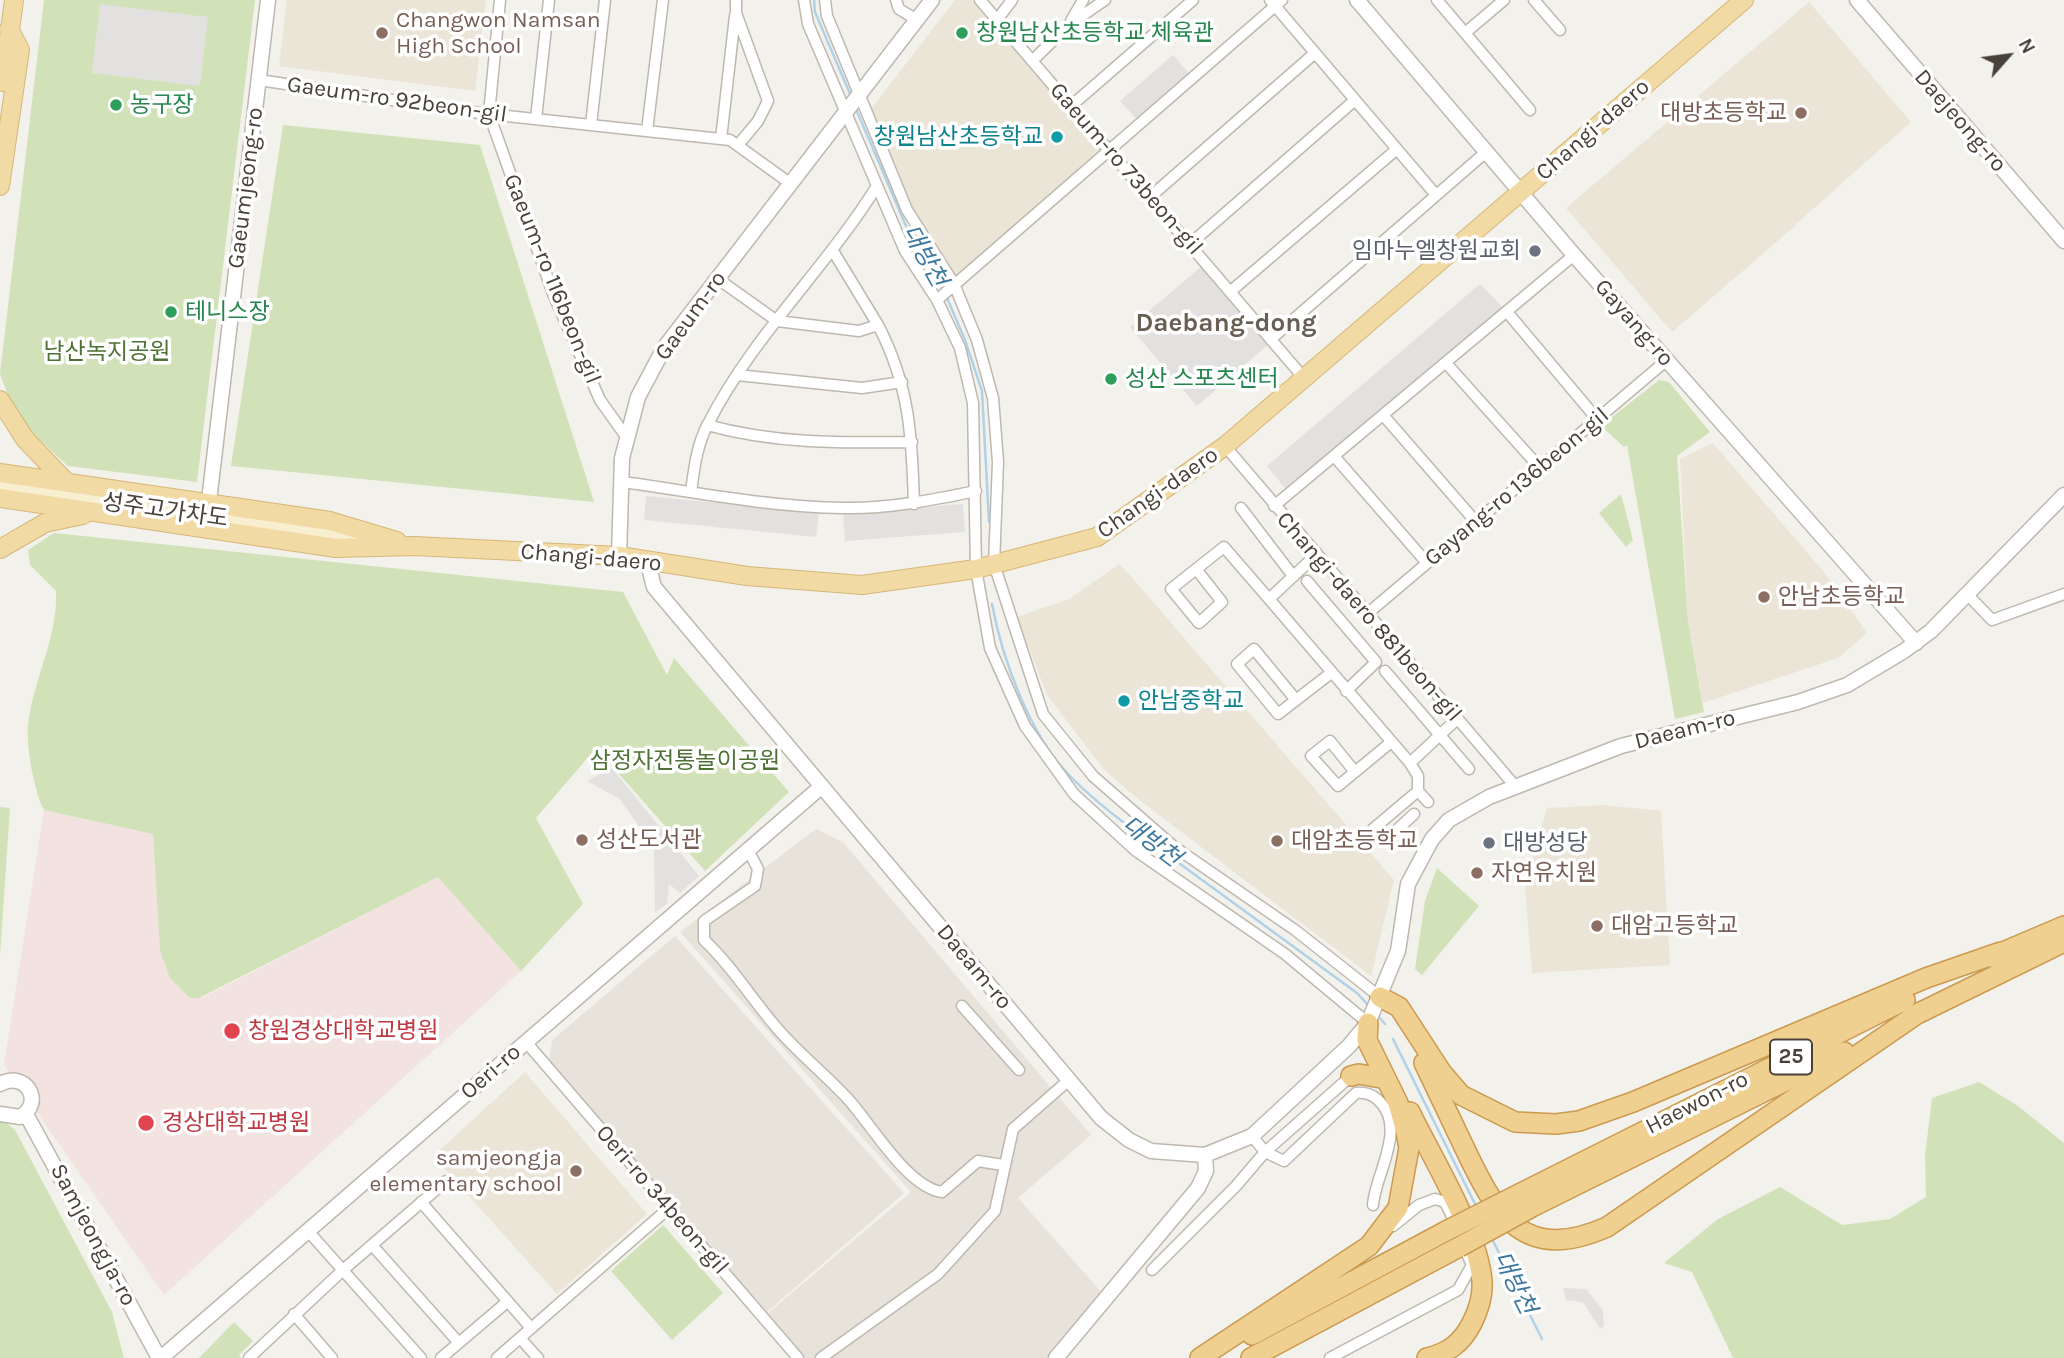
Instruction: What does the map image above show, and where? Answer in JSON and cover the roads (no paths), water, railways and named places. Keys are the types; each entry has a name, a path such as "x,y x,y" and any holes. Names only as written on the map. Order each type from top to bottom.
{"highway":[{"name":"Haewon-ro","path":"1526,1200 2001,953 2064,926"},
{"name":"Haewon-ro","path":"1526,1200 2064,943"},
{"path":"1380,997 1399,1007 1442,1073 1461,1095 1515,1122 1556,1124 1579,1121 1622,1106 1926,978 2001,953"},
{"path":"1411,1026 1420,1055 1471,1162 1502,1216 1522,1231 1544,1239 1580,1239 1607,1227 1920,1012"},
{"path":"1368,1023 1474,1244 1482,1281 1481,1305 1460,1342 1443,1354 1427,1358"},
{"path":"1200,1358 1369,1246 1398,1208 1409,1148 1398,1103 1367,1040 1368,1023"},
{"path":"1352,1076 1359,1074 1386,1079"},
{"name":"25","path":"1209,1358 1448,1230 1526,1200"},
{"name":"25","path":"1251,1358 1459,1247 1526,1200"}],"main road":[{"path":"0,109 14,0"},
{"name":"Changi-daero","path":"331,534 414,546 620,556 747,576 862,584 985,567 1097,537 1225,446 1744,0"},
{"path":"0,186 20,50 9,29"},
{"path":"0,400 25,439 67,483"},
{"path":"0,473 209,501 330,521 414,546"},
{"name":"성주고가차도","path":"0,488 331,534"},
{"path":"0,498 336,548 414,546"},
{"path":"0,549 45,523 100,513"}],"street":[{"name":"Gaeumjeong-ro","path":"209,501 268,0"},
{"path":"489,114 500,0"},
{"name":"Gaeum-ro 92beon-gil","path":"536,119 549,0"},
{"path":"591,125 605,0"},
{"path":"647,131 663,0"},
{"path":"721,139 736,0"},
{"path":"804,0 808,24 905,251 937,300 960,348 973,403 976,491 985,567 990,648 1025,726 1074,794 1136,851 1285,954 1368,1023"},
{"path":"825,0 827,16 907,210 954,285 977,340 993,398 998,462 985,567 1043,714 1093,776 1154,830 1295,930 1380,997"},
{"path":"896,0 899,9 917,20"},
{"path":"859,96 932,0"},
{"name":"Gaeum-ro 73beon-gil","path":"980,0 1303,377"},
{"path":"997,20 1012,0"},
{"path":"1070,24 1083,0"},
{"path":"1032,61 1070,24 1105,0"},
{"path":"1072,106 1193,0"},
{"name":"Gayang-ro","path":"1357,0 1574,255 1916,643"},
{"path":"1437,0 1530,110"},
{"path":"1465,33 1504,0"},
{"path":"1534,0 1560,30"},
{"name":"Daejeong-ro","path":"1857,0 2064,241"},
{"path":"937,300 1276,2 1315,53 1436,195"},
{"path":"736,13 768,101 758,121 738,145"},
{"path":"1150,197 1315,53"},
{"name":"Gaeum-ro 92beon-gil","path":"259,80 489,114 721,139 738,145 791,184"},
{"name":"Gaeum-ro","path":"620,556 622,458 638,397 664,348 859,96"},
{"path":"1190,244 1355,100"},
{"name":"Gaeum-ro 116beon-gil","path":"489,114 554,296 600,400 627,438"},
{"path":"1230,291 1397,149"},
{"path":"1271,338 1486,152"},
{"path":"691,492 696,457 707,425 737,375 776,321 833,251 877,186"},
{"path":"833,251 878,325 893,354 902,382 910,411 914,504"},
{"path":"1274,506 1574,255"},
{"path":"718,279 776,321 859,331 878,325"},
{"path":"1507,312 1597,419"},
{"name":"Gayang-ro 136beon-gil","path":"1367,614 1667,360"},
{"path":"1446,363 1540,468"},
{"path":"737,375 862,388 902,382"},
{"path":"1383,415 1476,522"},
{"path":"707,425 747,436 824,444 912,442"},
{"name":"Changi-daero 881beon-gil","path":"1225,446 1515,786"},
{"path":"1334,456 1427,563"},
{"path":"623,482 842,508 914,504 976,491"},
{"name":"Daeam-ro","path":"648,560 654,587 1101,1118 1129,1140 1152,1152 1205,1155 1252,1136 1349,1046 1368,1023 1398,951 1408,884 1432,839 1449,820 1467,807 1515,786 1621,746 1798,702 1847,685 1916,643 2061,504"},
{"path":"1241,508 1293,576"},
{"path":"1196,569 1222,602 1199,623 1171,589 1196,569 1224,547 1390,743 1410,763 1418,776 1418,791 1428,802"},
{"path":"1269,599 1317,555"},
{"path":"1307,581 1376,662 1346,691"},
{"path":"1967,594 1992,620 2064,594"},
{"path":"1296,700 1254,649 1237,664 1278,714 1331,673"},
{"path":"1385,671 1469,769"},
{"path":"1025,726 1043,714"},
{"path":"1410,763 1457,719"},
{"path":"1355,772 1390,743"},
{"name":"Oeri-ro","path":"160,1358 822,786"},
{"path":"1414,814 1385,841 1373,829 1418,791"},
{"path":"1136,851 1154,830"},
{"path":"748,850 758,869 755,886 704,921 704,940 727,961 776,1028 849,1100 908,1171 933,1191 942,1192 978,1161 1003,1164"},
{"path":"962,1006 1019,1070"},
{"name":"Oeri-ro 34beon-gil","path":"526,1042 798,1358"},
{"path":"1152,1270 1236,1186 1265,1152 1352,1076"},
{"name":"Samjeongja-ro","path":"1,1083 12,1079 28,1086 33,1101 26,1114 160,1358"},
{"path":"821,1358 938,1274 995,1211 1003,1164 1013,1129 1069,1080"},
{"path":"1252,1136 1265,1152 1284,1161 1356,1093 1373,1095 1383,1104 1390,1127 1389,1146 1374,1191 1373,1205"},
{"path":"0,1114 12,1119 26,1114"},
{"path":"1056,1358 1198,1188 1206,1171 1205,1155"},
{"path":"249,1358 342,1269 446,1181"},
{"path":"1330,1358 1458,1290 1472,1265 1445,1202 1435,1199 1419,1205 1393,1226"},
{"path":"421,1202 531,1328"},
{"path":"496,1358 669,1208"},
{"path":"308,1231 421,1358"},
{"path":"372,1245 459,1343"},
{"path":"441,1358 508,1302"},
{"path":"294,1314 332,1358"},
{"path":"520,1338 538,1358"}],"waterway":[{"name":"대방천","path":"814,0 815,12 851,96"},
{"name":"대방천","path":"856,109 909,233 943,288"},
{"name":"대방천","path":"947,298 982,391 989,522"},
{"name":"대방천","path":"992,604 1010,671 1041,738 1076,782 1142,836"},
{"name":"대방천","path":"1150,842 1357,993 1369,1006"},
{"name":"대방천","path":"1378,1016 1385,1024"},
{"name":"대방천","path":"1393,1039 1477,1208"},
{"name":"대방천","path":"1492,1239 1542,1339"}],"place":[{"name":"Changwon Namsan High School","path":"382,33"},
{"name":"창원남산초등학교 체육관","path":"962,33"},
{"name":"농구장","path":"116,105"},
{"name":"대방초등학교","path":"1801,113"},
{"name":"창원남산초등학교","path":"1057,137"},
{"name":"임마누엘창원교회","path":"1535,251"},
{"name":"테니스장","path":"171,312"},
{"name":"성산 스포츠센터","path":"1111,379"},
{"name":"안남초등학교","path":"1764,597"},
{"name":"안남중학교","path":"1124,701"},
{"name":"성산도서관","path":"582,840"},
{"name":"대암초등학교","path":"1277,841"},
{"name":"대방성당","path":"1489,843"},
{"name":"자연유치원","path":"1477,873"},
{"name":"대암고등학교","path":"1597,926"},
{"name":"창원경상대학교병원","path":"232,1031"},
{"name":"경상대학교병원","path":"146,1123"},
{"name":"samjeongja elementary school","path":"576,1171"}],"district":[{"name":"Daebang-dong","path":"1226,324"}],"park label":[{"name":"남산녹지공원","path":"107,352"},
{"name":"삼정자전통놀이공원","path":"685,761"}]}
